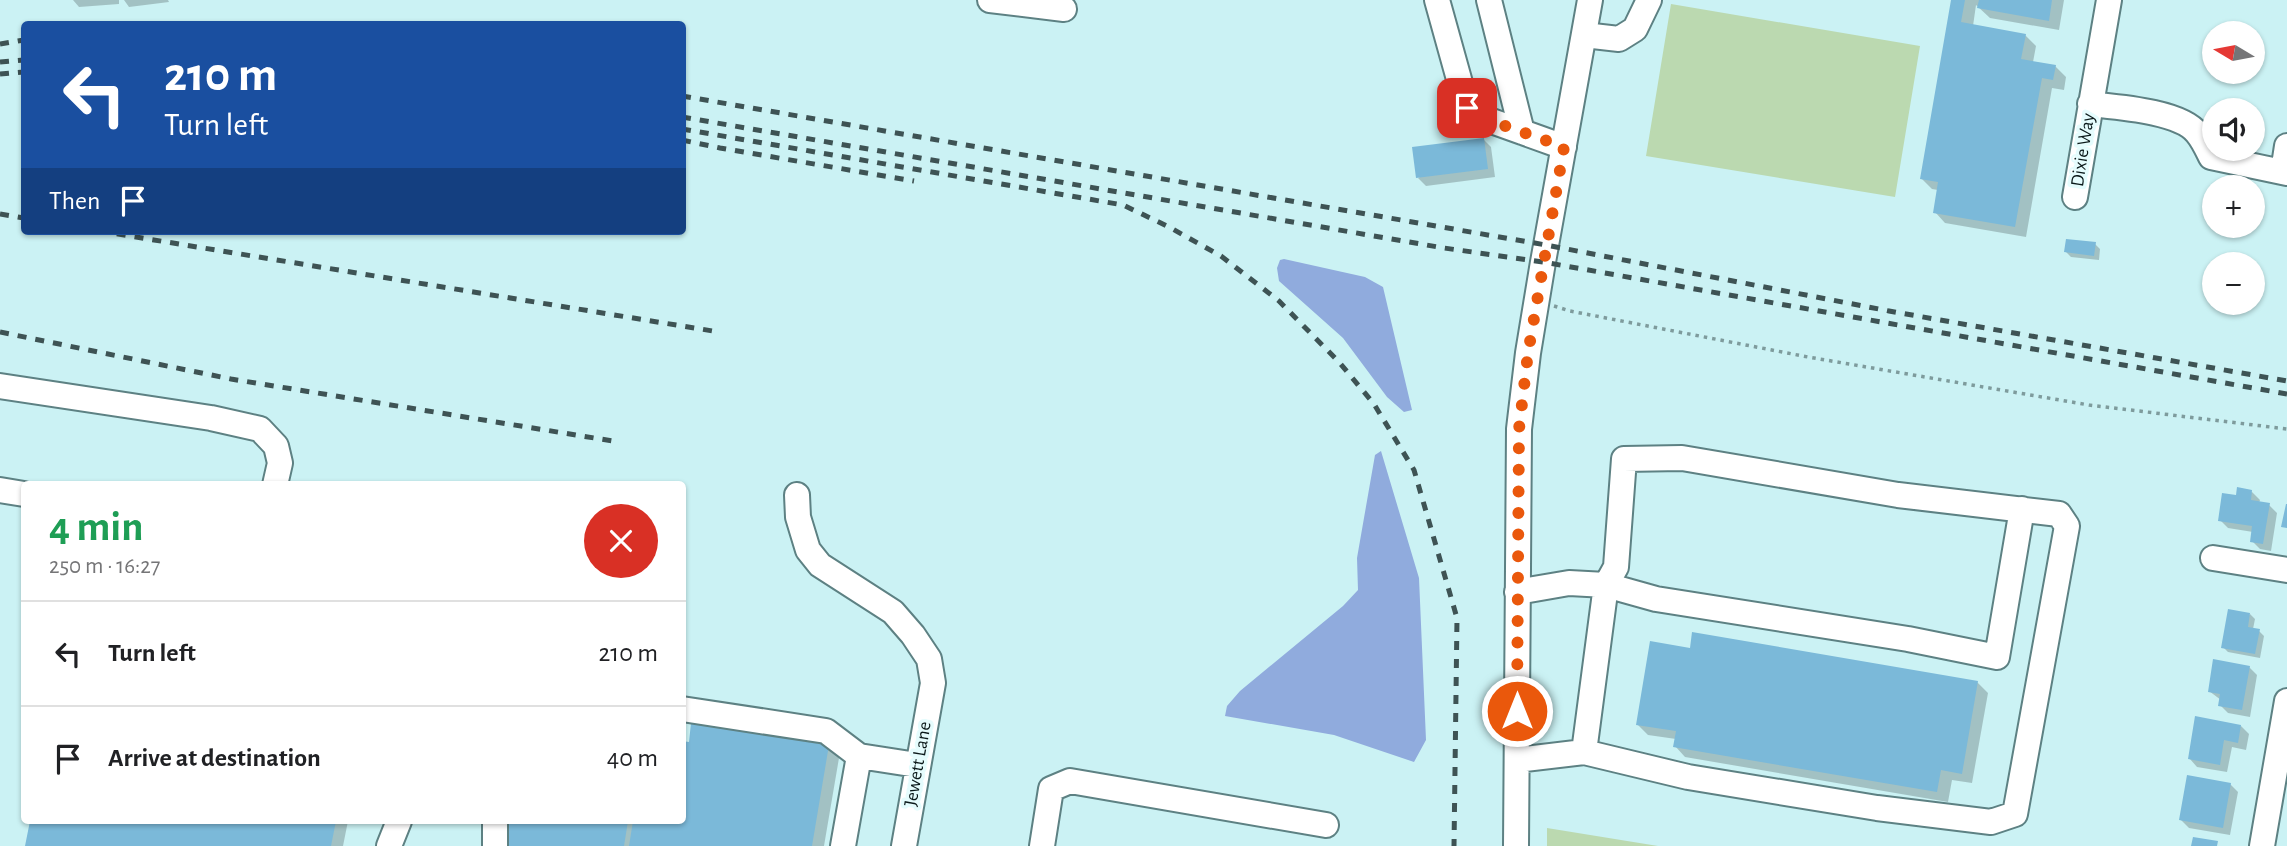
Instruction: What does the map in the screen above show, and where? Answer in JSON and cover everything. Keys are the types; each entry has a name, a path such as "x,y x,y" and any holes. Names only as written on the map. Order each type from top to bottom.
{"street":[{"path":"990,0 1065,9"},
{"path":"1437,0 1467,108 1472,114 1564,147"},
{"path":"1489,0 1522,132"},
{"path":"1516,846 1519,429 1537,299 1590,0"},
{"path":"1584,35 1619,39 1634,29 1649,0"},
{"name":"Dixie Way","path":"2076,197 2109,0"},
{"name":"Dixie Way","path":"2090,104 2155,112 2184,122 2196,131 2211,157 2285,173"},
{"path":"2285,173 2287,146"},
{"path":"0,386 211,418 260,429 276,446 280,463 276,481"},
{"path":"1517,760 1584,752 1688,777 1877,808 1991,822 2015,814 2067,526 2059,514 1898,495 1682,458 1624,459 1616,567 1606,585 1584,752"},
{"path":"0,490 21,494"},
{"name":"Jewett Lane","path":"797,495 798,517 808,550 820,565 893,612 929,659 933,683 904,846"},
{"path":"1517,592 1569,583 1606,585 1656,599 1908,639 1997,657 2022,509"},
{"path":"2213,558 2287,570"},
{"path":"2262,846 2287,701"},
{"path":"686,710 826,731 859,756 917,765"},
{"path":"843,846 859,756"},
{"path":"1042,846 1051,789 1070,781 1326,825"},
{"path":"389,846 398,824"},
{"path":"495,824 495,846"}],"path":[{"path":"1537,299 1570,311 1835,362 2089,405 2287,429"}],"green space":[{"path":"1671,4 1920,46 1895,197 1646,156"},
{"path":"1547,828 1658,846 1547,846"}],"water":[{"path":"1280,260 1365,277 1383,287 1412,410 1404,412 1387,397 1343,338 1279,281 1277,268"},
{"path":"1381,451 1419,578 1426,740 1414,762 1334,735 1225,716 1227,706 1240,691 1343,606 1358,590 1357,558 1375,455"}],"building":[{"path":"1951,0 1965,0 1961,22 2026,34 2021,59 2056,65 2053,80 2042,78 2015,227 1933,213 1938,182 1920,179"},
{"path":"1979,0 2052,0 2049,21 1977,8"},
{"path":"1484,138 1488,169 1416,178 1412,147"},
{"path":"2066,239 2096,242 2094,256 2064,252"},
{"path":"2237,487 2252,490 2251,500 2270,503 2263,544 2250,542 2252,526 2218,521 2222,493 2236,495"},
{"path":"2287,504 2287,528 2281,527"},
{"path":"2228,609 2250,613 2248,627 2260,629 2255,654 2221,648"},
{"path":"1692,632 1978,681 1962,774 1941,770 1937,792 1673,747 1676,731 1636,725 1650,641 1690,648"},
{"path":"2213,659 2250,666 2242,710 2218,706 2220,694 2208,692"},
{"path":"2195,716 2241,725 2238,743 2224,740 2220,765 2188,759"},
{"path":"691,723 829,745 812,846 629,846 633,824 686,824 686,742 689,742"},
{"path":"2187,775 2231,783 2223,828 2179,820"},
{"path":"29,824 335,824 331,846 25,846"},
{"path":"505,824 628,824 624,846 501,846"},
{"path":"2193,837 2218,841 2217,846 2191,846"}],"railway":[{"path":"0,44 21,40"},
{"path":"0,62 21,60"},
{"path":"0,74 21,72"},
{"path":"686,97 1546,245 1889,311 2287,381"},
{"path":"686,118 1444,248 1543,262 2287,394"},
{"path":"686,130 1123,205 1221,256 1279,301 1339,362 1374,404 1414,470 1457,618 1454,846"},
{"path":"686,141 914,181"},
{"path":"0,214 21,218"},
{"path":"124,235 719,332"},
{"path":"0,332 231,379 619,442"}],"route":[{"path":"1467,108 1472,114 1564,147 1528,353 1519,429 1517,711"}]}
